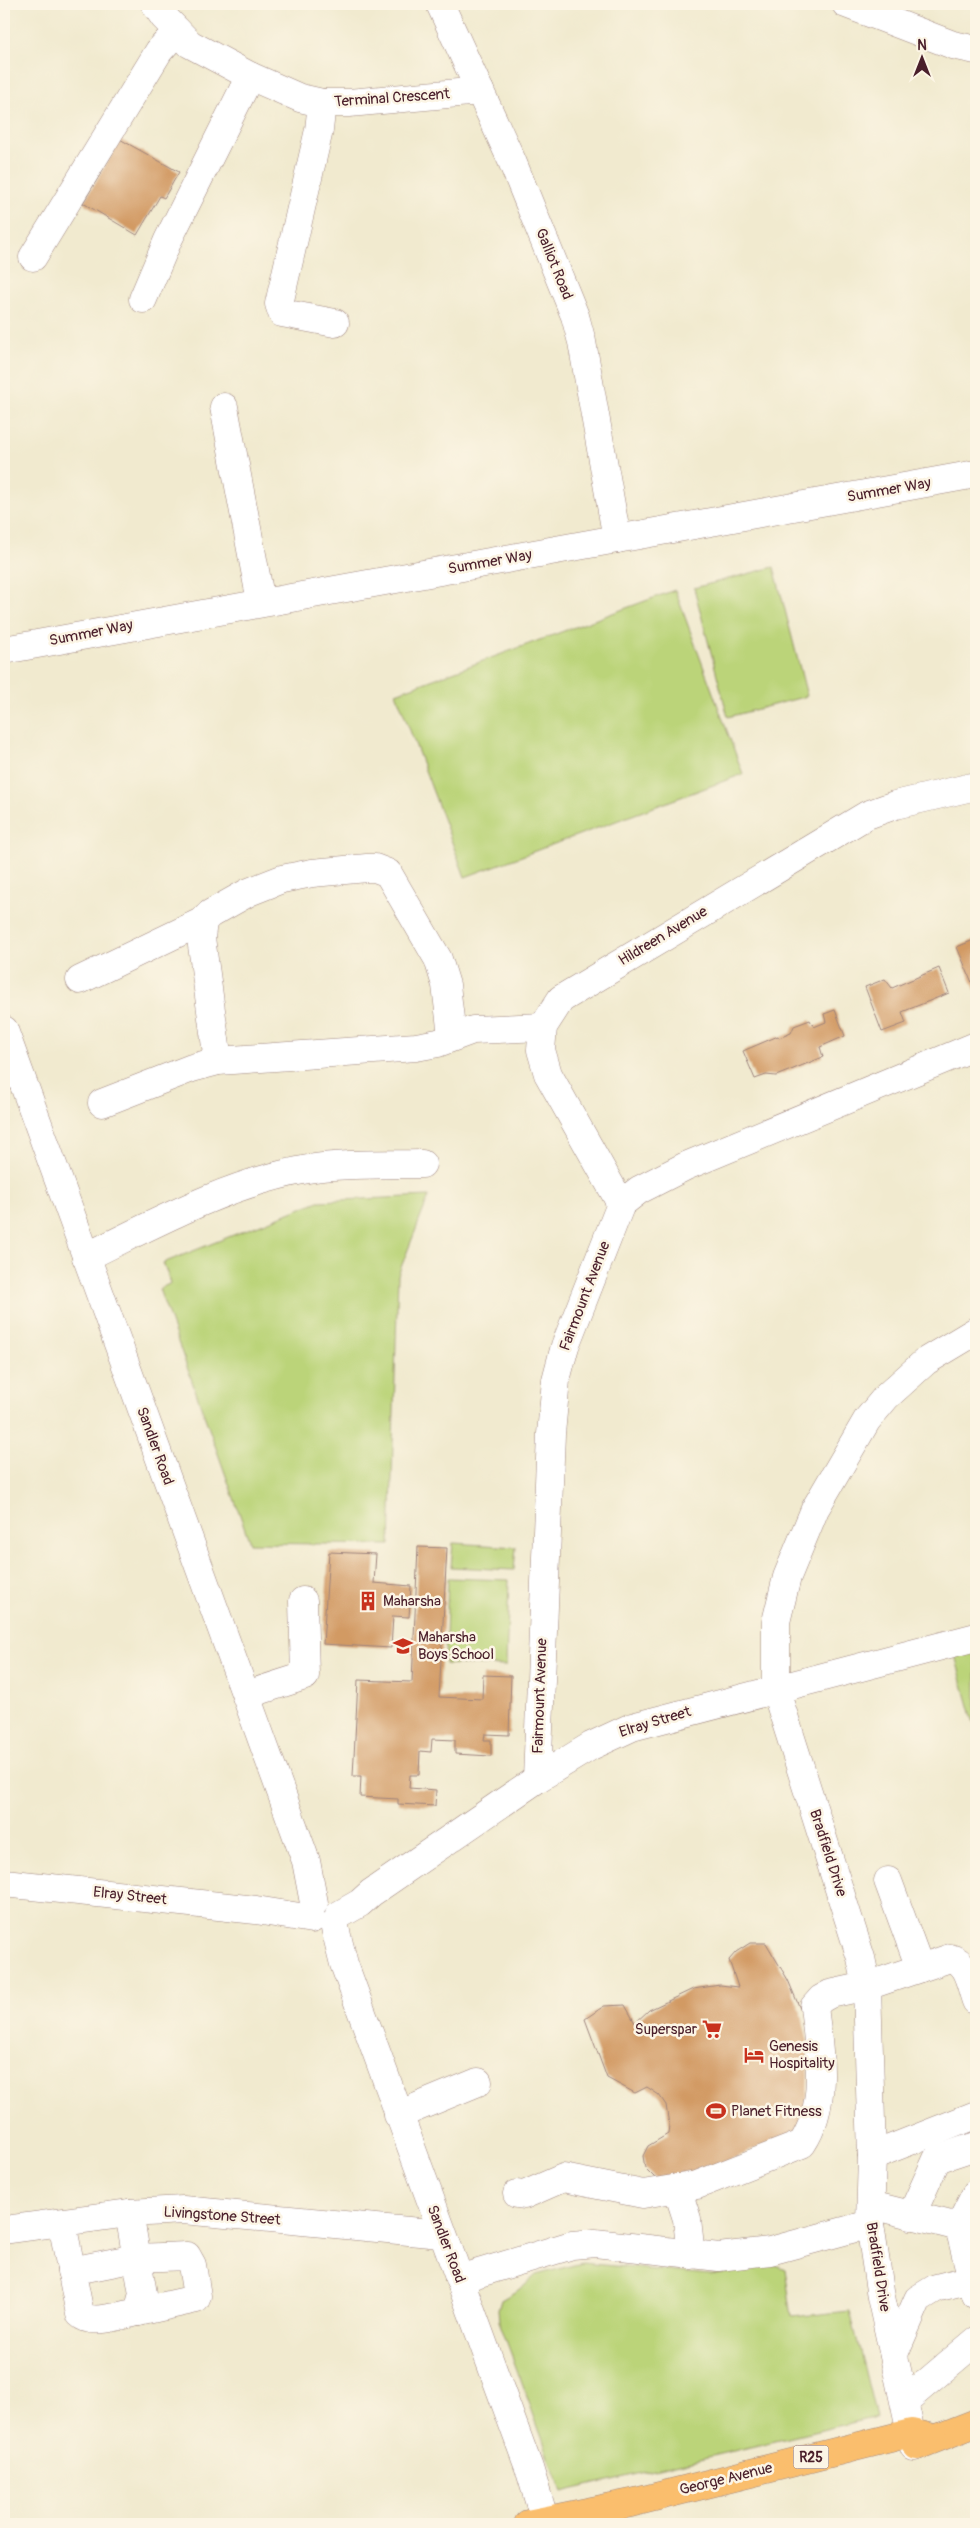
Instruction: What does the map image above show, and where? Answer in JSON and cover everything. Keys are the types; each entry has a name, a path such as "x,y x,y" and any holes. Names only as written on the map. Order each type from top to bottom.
{"main road":[{"name":"George Avenue","path":"612,2524 718,2501 976,2423"},
{"name":"George Avenue","path":"540,2523 920,2439"}],"street":[{"name":"Terminal Crescent","path":"155,4 190,44 279,91 322,103 396,99 480,91"},
{"name":"Galliot Road","path":"440,4 512,161 575,316 582,342 618,540"},
{"path":"853,5 953,44 976,50"},
{"path":"33,257 159,51 177,31"},
{"path":"142,299 168,240 250,76"},
{"path":"322,103 319,130 279,304 282,313 335,323"},
{"path":"224,407 261,602"},
{"name":"Summer Way","path":"4,650 976,474"},
{"name":"Hildreen Avenue","path":"621,1204 548,1074 541,1050 543,1026 561,999 589,980 866,815 895,805 976,786"},
{"path":"80,980 203,921 249,892 282,879 312,873 367,868 384,870 388,873 438,959 446,985 452,1036"},
{"path":"203,921 201,938 218,1061"},
{"path":"102,1103 192,1068 218,1061 416,1047 488,1028 543,1026"},
{"name":"Sandler Road","path":"4,1030 441,2234 529,2468 540,2523"},
{"path":"621,1204 639,1190 686,1166 976,1046"},
{"path":"86,1257 194,1204 229,1190 321,1167 422,1164"},
{"name":"Fairmount Avenue","path":"537,1779 551,1434 556,1380 572,1327 621,1204"},
{"name":"Bradfield Drive","path":"920,2439 905,2401 881,2297 870,2214 872,2156 867,1986 861,1958 776,1690 775,1639 786,1577 824,1493 856,1437 886,1397 926,1361 976,1331"},
{"path":"246,1695 305,1676 303,1601"},
{"name":"Elray Street","path":"4,1883 256,1910 325,1913 371,1893 537,1779 598,1742 632,1726 976,1637"},
{"path":"888,1881 920,1968"},
{"path":"517,2194 524,2195 563,2178 643,2194 696,2185 802,2144 812,2130 819,2100 819,2045 814,2007 821,1998 830,1994 867,1986 950,1958 959,1960 963,1965 976,2001"},
{"path":"400,2120 480,2087"},
{"path":"872,2156 966,2119 971,2148 937,2160 911,2216"},
{"path":"677,2188 687,2218 691,2255"},
{"path":"894,2354 918,2299 936,2288 974,2287 959,2227 976,2193"},
{"name":"Livingstone Street","path":"4,2230 129,2212 183,2210 441,2234"},
{"path":"129,2212 142,2294 138,2312"},
{"path":"459,2279 572,2245 595,2244 719,2257 770,2251 870,2214 911,2216 959,2227"},
{"path":"62,2223 71,2271 80,2314 85,2319 92,2320 193,2301 198,2296 192,2265 187,2256 136,2258 71,2271"},
{"path":"905,2401 976,2341"}],"green space":[{"path":"774,567 807,696 728,717 694,588"},
{"path":"675,590 743,774 465,877 396,693"},
{"path":"429,1196 398,1275 390,1545 250,1543 159,1289 171,1283 163,1263 319,1201"},
{"path":"453,1543 516,1547 514,1570 451,1567"},
{"path":"448,1578 509,1580 506,1666 445,1664"},
{"path":"976,1646 976,1731 954,1652"},
{"path":"582,2263 710,2275 773,2264 785,2269 792,2317 850,2311 876,2417 562,2492 499,2321 498,2310 501,2300 523,2287 536,2275"}],"building":[{"path":"116,137 179,172 164,198 160,196 137,235 83,203 114,151"},
{"path":"976,939 976,992 957,947"},
{"path":"939,968 949,993 902,1012 906,1023 882,1032 865,987 885,979 892,988"},
{"path":"835,1010 845,1036 820,1047 823,1057 776,1076 766,1075 755,1079 743,1051 778,1036 779,1038 791,1033 794,1026 810,1020 814,1027 826,1022 824,1014"},
{"path":"418,1547 447,1548 439,1697 482,1699 483,1675 511,1676 509,1735 485,1734 484,1740 491,1740 491,1756 455,1754 455,1740 432,1739 431,1752 420,1751 419,1775 410,1775 409,1788 436,1790 435,1806 398,1804 398,1799 360,1797 361,1776 353,1776 358,1680 412,1682"},
{"name":"Maharsha","path":"329,1552 376,1554 374,1583 411,1586 409,1617 393,1616 391,1648 323,1644"},
{"path":"750,1943 766,1943 788,1980 801,2011 808,2042 807,2127 685,2179 657,2180 645,2168 643,2156 648,2146 668,2134 669,2125 666,2105 659,2095 647,2087 635,2093 607,2078 585,2019 604,2006 625,2005 635,2023 649,2010 693,1989 720,1985 738,1987 729,1960 736,1952"}],"place":[{"name":"Maharsha","path":"368,1601"},
{"name":"Maharsha Boys School","path":"403,1646"},
{"name":"Superspar","path":"712,2029"},
{"name":"Genesis Hospitality","path":"754,2055"},
{"name":"Planet Fitness","path":"716,2111"}]}
